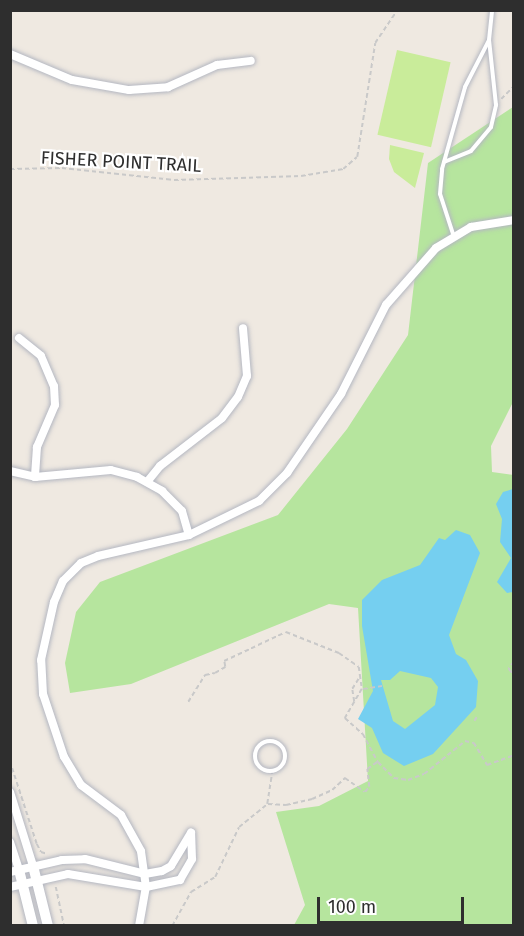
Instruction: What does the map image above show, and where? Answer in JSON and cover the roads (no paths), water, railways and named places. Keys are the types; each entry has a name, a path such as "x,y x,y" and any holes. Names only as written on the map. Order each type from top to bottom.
{"street":[{"path":"10,54 72,80 129,90 168,87 217,65 250,61"},
{"path":"139,926 146,888 145,874 132,830 121,815 81,784 64,757 43,694 41,660 54,602 63,581 81,563 189,535 259,501 287,473 341,394 386,305 436,248 471,227 513,220"},
{"path":"147,483 160,466 222,418 238,396 247,376 243,328"},
{"path":"18,338 40,356 54,386 55,405 37,447 35,477"},
{"path":"10,471 35,477 111,470 147,483 182,511 189,535"},
{"path":"10,792 38,880 48,926"},
{"path":"10,887 68,874 87,875 146,888 180,880 186,875 192,859 191,833 171,866 145,874 85,859 33,866 15,871"},
{"path":"10,842 15,871 23,884 33,926"}],"lane":[{"path":"444,162 471,151 484,138 496,105 489,40 492,10"},
{"path":"454,237 440,194 444,162 465,87 489,40"},
{"path":"266,741 276,742 285,753 283,763 272,771 258,766 254,757 257,747 266,741"}],"water":[{"path":"513,489 513,592 507,593 497,582 511,558 500,542 502,519 496,504 503,492"},
{"path":"456,530 470,535 480,553 449,635 456,654 466,660 478,681 476,707 433,754 404,766 383,753 372,728 358,719 373,691 362,626 362,600 382,580 420,565 439,538 445,540","holes":["400,671 431,678 438,687 435,705 405,729 393,721 381,680 390,680"]}]}
